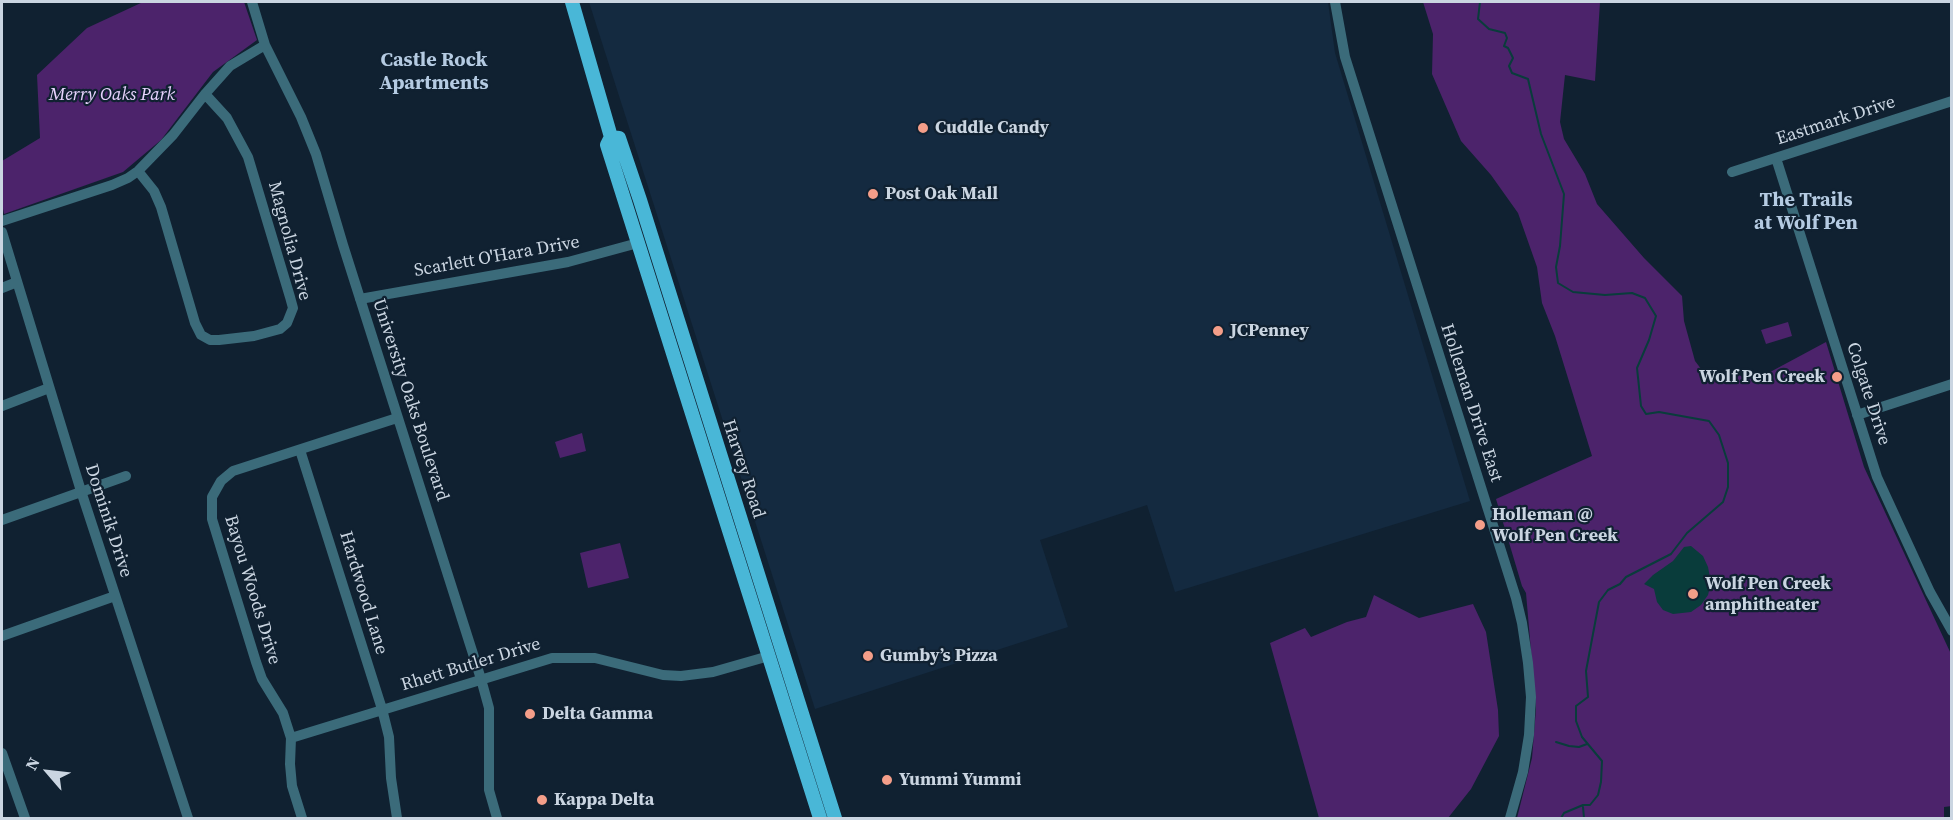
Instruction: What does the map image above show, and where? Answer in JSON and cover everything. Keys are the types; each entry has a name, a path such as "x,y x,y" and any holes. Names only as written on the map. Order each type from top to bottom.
{"main road":[{"name":"Harvey Road","path":"572,2 611,137 608,145 820,819"},
{"name":"Harvey Road","path":"611,137 619,138 835,819"},
{"path":"638,243 645,243 654,268 662,272"},
{"path":"694,422 708,415"},
{"path":"733,542 743,549 753,580 761,584"},
{"path":"770,656 776,656 787,687 796,694"}],"street":[{"name":"University Oaks Boulevard","path":"252,2 265,45 301,117 316,154 397,418 481,679 489,708 489,790 497,819"},
{"name":"Holleman Drive East","path":"1335,2 1345,57 1522,623 1531,697 1529,735 1523,772 1510,819"},
{"path":"2,221 112,185 138,171 173,135 230,66 265,45"},
{"name":"Magnolia Drive","path":"138,171 154,191 161,207 195,323 201,336 219,340 280,330 287,323 293,308 291,297 248,157 227,118 205,94"},
{"name":"Eastmark Drive","path":"1732,172 1952,101"},
{"name":"Colgate Drive","path":"1776,158 1877,477 1930,592 1952,631"},
{"name":"Dominik Drive","path":"2,232 81,491 188,819"},
{"name":"Scarlett O'Hara Drive","path":"360,299 568,262 638,243"},
{"path":"2,288 17,282"},
{"path":"1857,415 1952,384"},
{"path":"2,406 49,388"},
{"name":"Bayou Woods Drive","path":"302,819 292,786 291,738 283,713 262,680 255,662 212,519 210,507 212,497 226,476 233,471 397,418"},
{"name":"Hardwood Lane","path":"300,450 382,709 389,737 391,778 397,819"},
{"path":"2,519 126,476"},
{"path":"2,636 115,596"},
{"name":"Rhett Butler Drive","path":"291,738 557,657 595,658 663,675 681,676 713,672 770,656"},
{"path":"2,753 25,819"}],"shaded area":[{"path":"589,2 1328,2 1335,53 1470,501 1175,592 1147,505 1040,540 1068,627 815,709"},
{"path":"1691,546 1703,556 1708,567 1711,583 1708,595 1701,605 1691,612 1673,614 1663,610 1657,602 1654,589 1644,584 1673,561 1684,547"}],"green space":[{"name":"Merry Oaks Park","path":"143,2 244,2 257,40 213,72 161,140 123,172 4,214 2,161 40,138 37,75 87,28"},
{"path":"1423,2 1600,2 1595,81 1565,75 1560,122 1564,139 1585,174 1597,204 1644,258 1682,296 1684,321 1695,361 1705,374 1717,375 1734,371 1742,377 1759,378 1826,342 1864,467 1951,654 1952,806 1944,807 1944,818 1517,818 1532,758 1536,709 1526,593 1496,499 1592,456 1555,336 1542,303 1537,267 1518,213 1491,175 1461,141 1432,74 1433,34"},
{"path":"1788,322 1792,336 1766,344 1761,330"},
{"path":"582,433 586,451 560,458 555,442"},
{"path":"620,543 629,578 588,588 580,553"},
{"path":"1374,595 1419,618 1473,604 1486,632 1498,710 1499,736 1471,789 1448,818 1319,818 1270,643 1305,628 1311,637 1366,617"}],"waterway":[{"name":"Wolf Pen Creek","path":"1480,2 1478,19 1489,29 1505,33 1507,38 1504,46 1508,48 1513,58 1509,66 1512,73 1528,79 1541,134 1564,194 1556,267 1558,283 1573,292 1605,295 1632,293 1645,298 1656,316 1637,368 1641,406 1646,414 1659,412 1709,421 1719,435 1728,463 1728,487 1723,502 1687,533 1671,554 1626,577 1620,584 1608,590 1599,602 1586,671 1588,697 1576,706 1576,721 1582,737 1602,761 1601,782 1598,795 1590,805 1583,805 1564,813 1561,818"},
{"path":"1556,742 1579,747 1587,744"},
{"path":"1583,807 1584,818"}],"place":[{"name":"Cuddle Candy","path":"923,128"},
{"name":"Post Oak Mall","path":"873,194"},
{"name":"JCPenney","path":"1218,331"},
{"name":"Wolf Pen Creek","path":"1837,377"},
{"name":"Holleman @ Wolf Pen Creek","path":"1480,525"},
{"name":"Wolf Pen Creek amphitheater","path":"1693,594"},
{"name":"Gumby’s Pizza","path":"868,656"},
{"name":"Delta Gamma","path":"530,714"},
{"name":"Yummi Yummi","path":"887,780"},
{"name":"Kappa Delta","path":"542,800"}],"district":[{"name":"Castle Rock Apartments","path":"434,72"},
{"name":"The Trails at Wolf Pen","path":"1806,212"}]}
